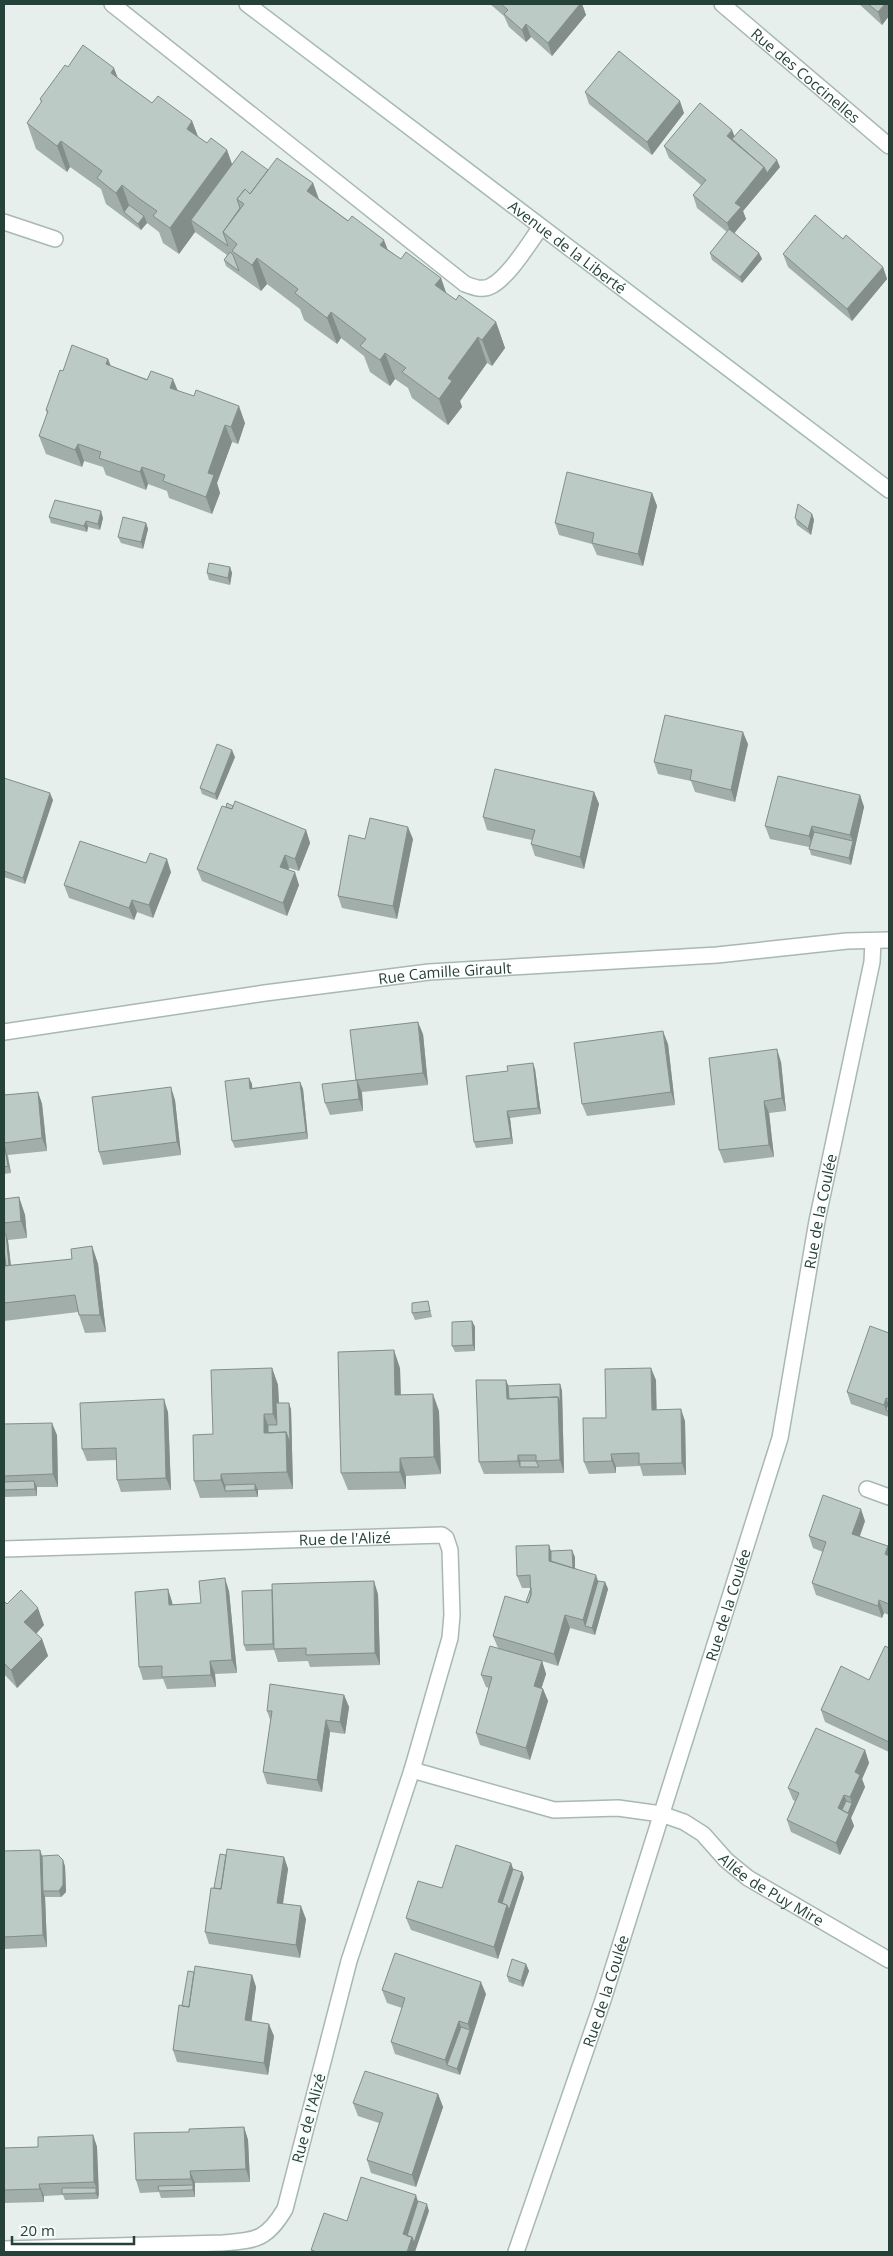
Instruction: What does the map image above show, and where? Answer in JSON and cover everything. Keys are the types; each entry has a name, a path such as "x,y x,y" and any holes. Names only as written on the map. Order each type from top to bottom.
{"street":[{"path":"112,4 465,284 478,289 491,286 506,273 541,226"},
{"name":"Avenue de la Liberté","path":"247,4 889,490"},
{"name":"Rue des Coccinelles","path":"722,4 889,146"},
{"path":"4,222 55,239"},
{"name":"Rue Camille Girault","path":"4,1032 265,993 430,972 717,955 847,942 889,940"},
{"name":"Rue de la Coulée","path":"516,2252 603,2000 780,1438 817,1221 872,962 873,941"},
{"path":"866,1489 889,1497"},
{"name":"Rue de l'Alizé","path":"4,1549 442,1535 446,1538 450,1550 452,1628 412,1770 349,1960 285,2209 274,2228 259,2238 224,2243 29,2250 4,2249"},
{"path":"412,1770 554,1810 574,1811 610,1808 661,1814"},
{"name":"Allée de Puy Mire","path":"661,1814 684,1822 703,1834 726,1860 748,1878 889,1960"}],"building":[{"path":"501,4 580,4 548,43 526,24 522,30 504,14 508,10"},
{"path":"868,4 885,4 878,12"},
{"path":"83,45 114,68 111,73 152,103 158,96 192,121 187,129 207,143 211,138 227,150 170,228 153,216 157,211 122,185 116,193 97,178 102,171 61,141 57,146 27,123 42,101 40,99 65,65 68,67"},
{"path":"619,51 680,101 647,142 585,92"},
{"path":"700,103 732,130 727,136 764,167 735,203 741,207 727,223 693,195 706,180 664,146"},
{"path":"741,129 777,160 767,173 764,167 732,139"},
{"path":"242,151 268,170 250,194 245,189 237,199 240,208 223,232 228,246 191,220"},
{"path":"277,158 313,183 307,191 348,221 352,216 384,240 380,245 401,259 406,252 441,278 435,285 456,300 459,295 496,322 482,340 478,337 448,378 452,381 439,399 402,372 406,368 385,353 380,360 360,346 366,339 331,312 327,318 295,293 298,289 257,258 252,265 232,251 237,244 223,232 244,204 237,199 245,189 250,194"},
{"path":"129,205 144,216 138,224 124,212"},
{"path":"815,215 843,239 846,235 883,267 847,309 783,254"},
{"path":"729,229 759,253 740,277 710,253"},
{"path":"230,252 233,255 239,271 224,260"},
{"path":"72,345 108,359 106,364 147,380 151,371 173,379 170,388 194,396 196,390 239,406 231,427 225,425 208,473 214,475 206,497 163,481 165,475 142,467 140,472 99,458 101,452 78,444 75,450 39,436 60,370 63,371"},
{"path":"567,472 652,493 638,554 592,543 594,533 555,523"},
{"path":"55,500 101,511 98,524 86,521 84,526 49,517"},
{"path":"798,504 812,514 808,529 795,518"},
{"path":"123,517 146,523 141,542 118,537"},
{"path":"209,563 230,567 228,578 207,573"},
{"path":"665,715 743,732 731,790 690,780 692,770 654,762"},
{"path":"217,744 232,750 215,794 200,788"},
{"path":"495,769 594,792 580,857 531,844 535,830 483,817"},
{"path":"778,776 860,795 850,835 812,826 809,836 765,826"},
{"path":"4,778 50,793 23,878 4,871"},
{"path":"235,801 306,830 295,859 285,855 280,867 295,872 283,903 197,869 222,806 232,809"},
{"path":"227,803 233,806 232,809 226,807"},
{"path":"370,818 408,827 393,906 338,896 349,835 365,839"},
{"path":"814,832 853,841 849,858 809,849"},
{"path":"80,841 146,863 150,853 167,859 149,905 132,900 129,908 64,885"},
{"path":"418,1022 423,1073 356,1080 350,1030"},
{"path":"663,1031 671,1092 582,1104 574,1043"},
{"path":"777,1049 782,1098 764,1101 769,1145 719,1150 709,1058"},
{"path":"533,1063 538,1108 507,1111 511,1138 474,1142 466,1076 508,1071 507,1066"},
{"path":"249,1078 250,1089 300,1082 306,1132 232,1141 225,1081"},
{"path":"357,1080 359,1099 325,1103 322,1084"},
{"path":"171,1087 177,1142 99,1152 92,1097"},
{"path":"38,1092 42,1138 4,1143 4,1095"},
{"path":"4,1149 8,1166 4,1167"},
{"path":"19,1197 21,1221 4,1223 4,1199"},
{"path":"4,1234 6,1234 9,1265 6,1266 4,1250"},
{"path":"92,1246 100,1315 79,1315 75,1295 4,1303 4,1266 72,1259 71,1249"},
{"path":"428,1301 430,1311 412,1313 412,1303"},
{"path":"472,1321 473,1345 452,1346 452,1322"},
{"path":"870,1326 889,1333 889,1399 886,1398 884,1405 847,1392"},
{"path":"394,1350 395,1395 433,1394 434,1457 400,1458 400,1472 341,1473 338,1352"},
{"path":"272,1368 273,1414 264,1414 264,1433 286,1432 287,1472 221,1474 221,1480 194,1481 193,1435 213,1434 211,1370"},
{"path":"651,1368 652,1410 681,1409 682,1463 639,1464 639,1453 611,1454 612,1461 584,1462 583,1418 606,1418 605,1369"},
{"path":"476,1380 506,1380 507,1399 558,1397 560,1460 536,1461 536,1455 518,1455 518,1461 479,1462"},
{"path":"560,1384 560,1403 558,1397 509,1399 508,1386"},
{"path":"164,1399 166,1478 117,1480 116,1448 82,1449 80,1403"},
{"path":"276,1403 289,1403 290,1443 286,1432 268,1433 268,1425 277,1425"},
{"path":"52,1423 53,1474 4,1476 4,1424"},
{"path":"520,1461 536,1461 539,1467 520,1467"},
{"path":"34,1481 35,1489 4,1490 4,1482"},
{"path":"255,1484 255,1490 225,1491 225,1485"},
{"path":"823,1495 861,1509 852,1534 888,1546 885,1554 889,1556 889,1604 879,1600 878,1606 812,1583 826,1542 809,1536"},
{"path":"549,1545 549,1561 596,1575 583,1620 565,1615 554,1654 493,1636 505,1596 528,1603 531,1595 530,1575 517,1576 516,1546"},
{"path":"572,1550 573,1568 551,1561 551,1551"},
{"path":"225,1578 232,1660 210,1661 211,1675 162,1677 162,1666 139,1667 135,1592 168,1589 169,1605 201,1603 199,1581"},
{"path":"374,1581 375,1653 306,1655 306,1648 274,1649 272,1584"},
{"path":"598,1581 605,1582 592,1628 585,1626"},
{"path":"531,1588 531,1595 528,1603 526,1602"},
{"path":"21,1590 38,1608 24,1622 42,1639 11,1670 4,1663 4,1601 7,1604"},
{"path":"272,1590 273,1644 244,1645 242,1591"},
{"path":"490,1646 542,1661 534,1686 543,1689 526,1748 476,1733 492,1677 481,1675"},
{"path":"885,1646 889,1648 889,1742 821,1710 841,1666 869,1680"},
{"path":"270,1684 344,1695 340,1722 326,1720 317,1780 263,1772 272,1711 267,1711"},
{"path":"816,1728 865,1750 855,1772 860,1775 850,1797 844,1795 838,1808 849,1814 836,1843 787,1820 799,1793 788,1788"},
{"path":"846,1801 852,1803 848,1813 842,1810"},
{"path":"456,1845 511,1863 498,1902 507,1905 494,1947 406,1918 418,1881 442,1888"},
{"path":"227,1849 284,1857 277,1903 301,1906 296,1945 205,1932 211,1888 221,1889"},
{"path":"40,1850 43,1935 4,1937 4,1851"},
{"path":"220,1854 226,1855 221,1889 214,1888"},
{"path":"58,1855 63,1860 63,1885 59,1891 43,1891 42,1856"},
{"path":"513,1869 522,1872 509,1910 507,1905 502,1903"},
{"path":"395,1953 481,1982 468,2024 459,2021 445,2060 391,2042 405,1998 382,1990"},
{"path":"512,1959 526,1964 521,1981 507,1976"},
{"path":"195,1966 252,1975 245,2020 269,2024 264,2063 173,2050 179,2005 189,2007"},
{"path":"188,1971 194,1972 189,2007 182,2006"},
{"path":"461,2027 470,2030 457,2069 447,2065"},
{"path":"365,2071 438,2094 412,2175 367,2160 383,2113 353,2103"},
{"path":"244,2127 246,2169 190,2171 191,2179 136,2180 134,2133 189,2132 189,2129"},
{"path":"93,2135 94,2182 39,2184 40,2189 4,2190 4,2148 38,2147 38,2137"},
{"path":"361,2177 416,2195 403,2234 412,2237 407,2252 317,2252 311,2250 324,2213 347,2221"},
{"path":"193,2185 193,2190 159,2191 158,2186"},
{"path":"62,2188 96,2188 96,2193 62,2194"},
{"path":"418,2201 427,2204 414,2243 412,2237 407,2236"}]}
